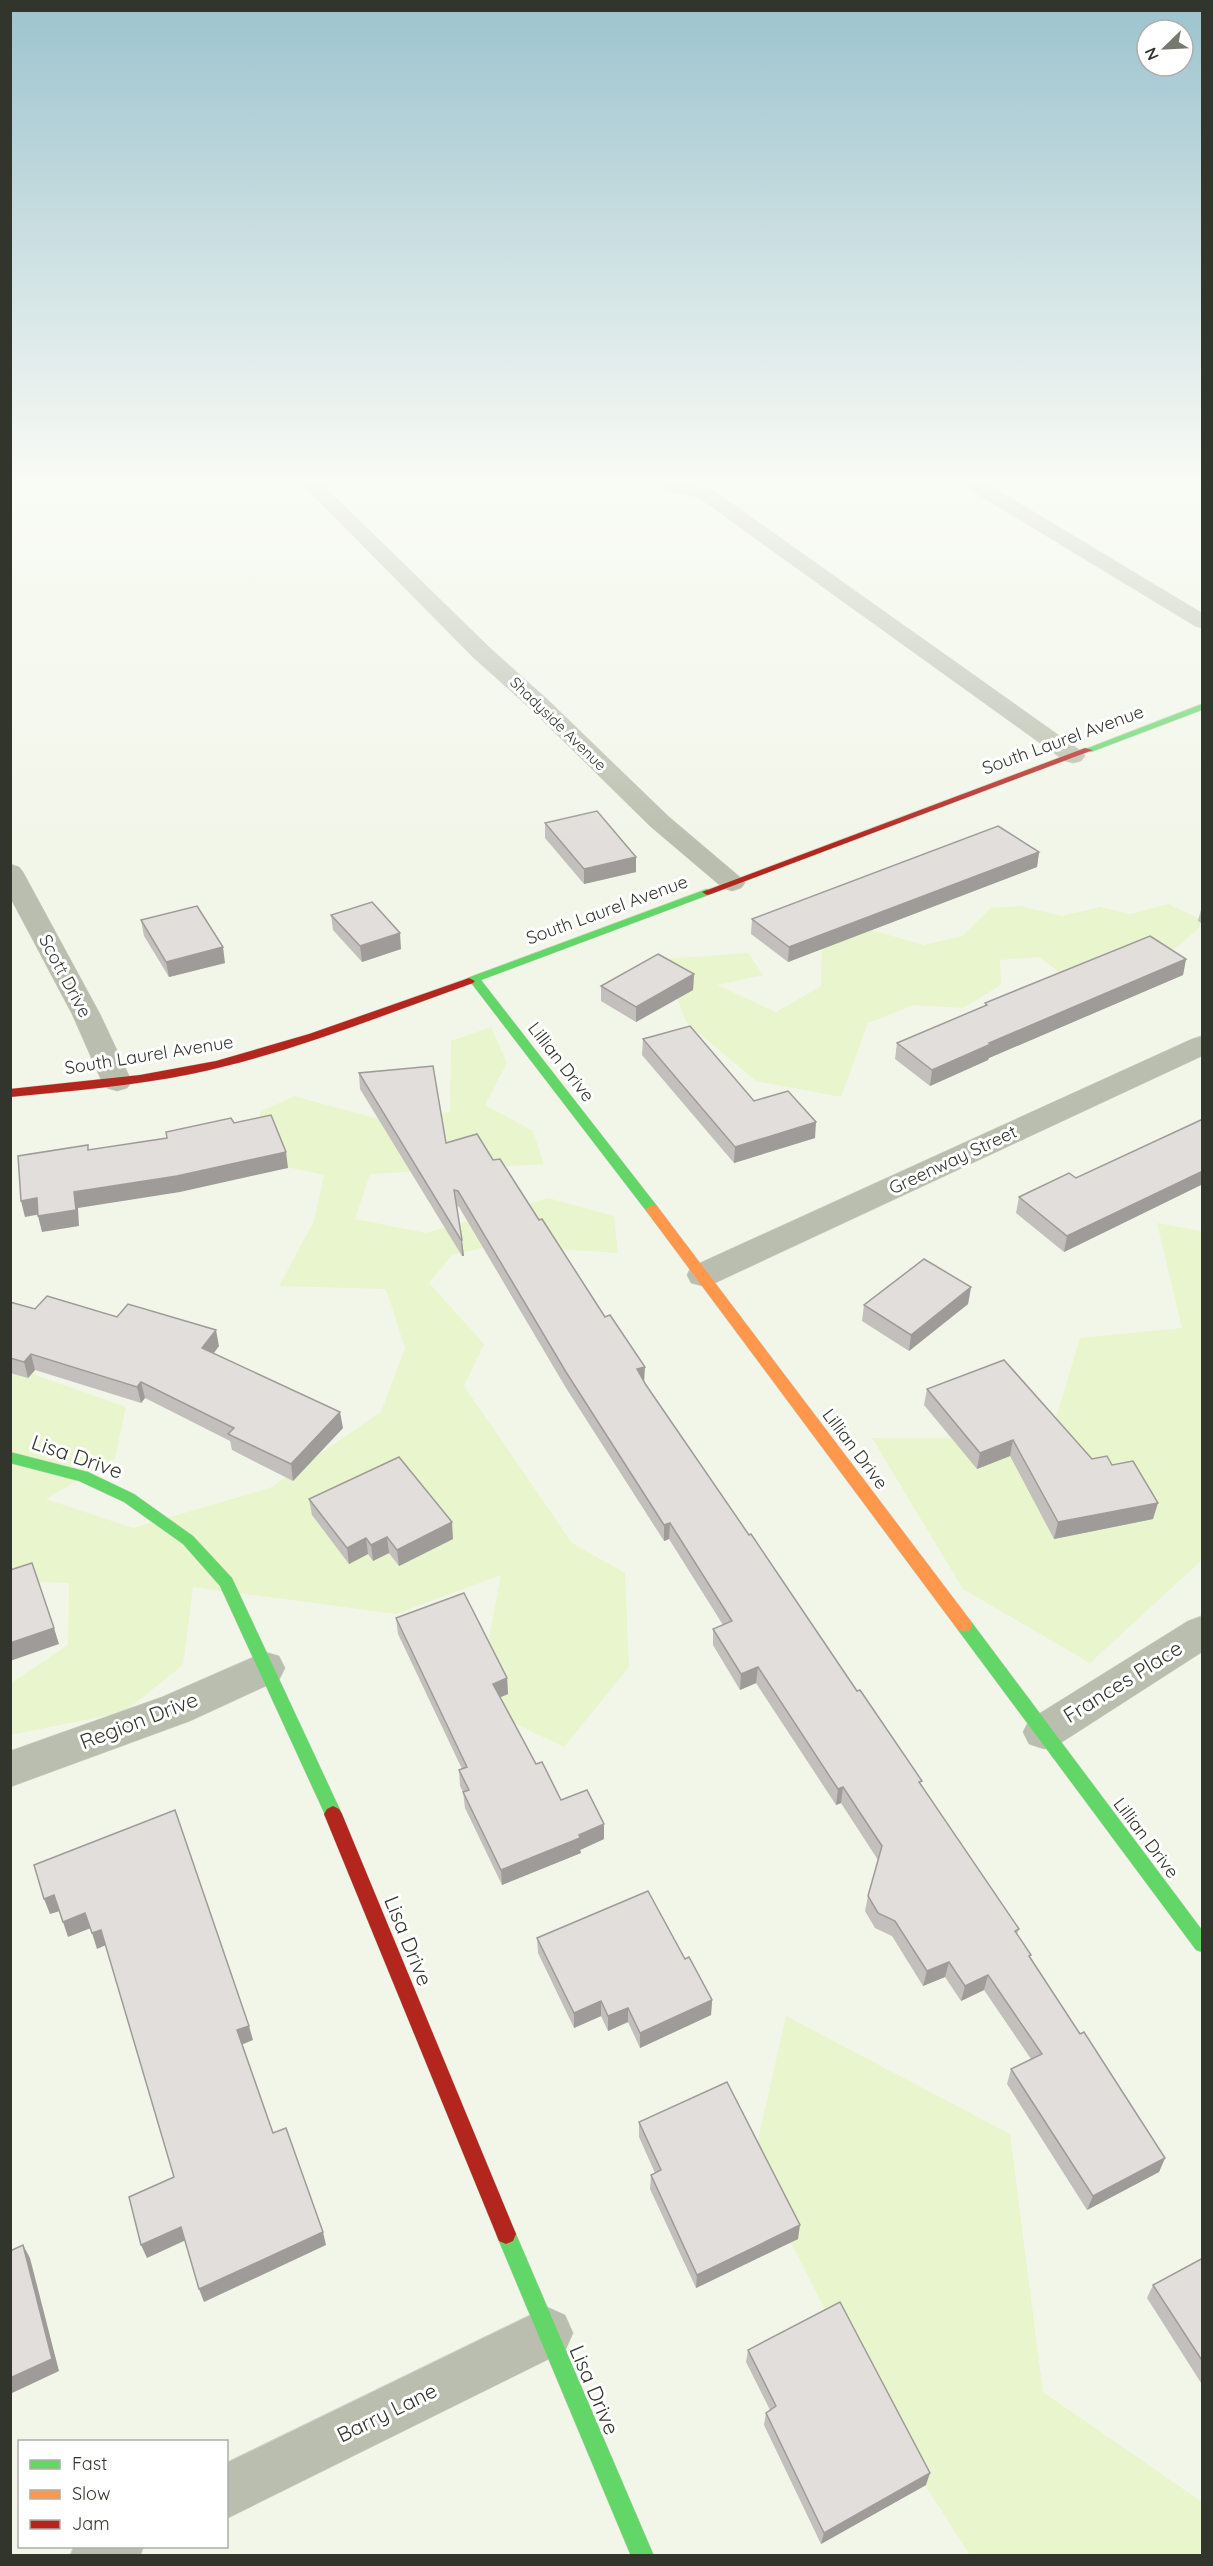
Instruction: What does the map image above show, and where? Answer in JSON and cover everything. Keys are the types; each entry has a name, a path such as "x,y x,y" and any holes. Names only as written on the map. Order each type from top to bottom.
{"street":[{"name":"Shadyside Avenue","path":"433,605 659,821 732,883"},
{"path":"859,605 1073,756"},
{"path":"1174,605 1203,622"},
{"name":"South Laurel Avenue","path":"10,1093 117,1082 215,1065 267,1051 474,979 1203,707"},
{"name":"Scott Drive","path":"10,872 86,1014 117,1082"},
{"name":"Lillian Drive","path":"474,979 703,1275 1203,1944"},
{"name":"Greenway Street","path":"703,1275 1203,1045"},
{"name":"Lisa Drive","path":"10,1457 83,1476 120,1493 188,1539 226,1582 323,1789 547,2333 642,2556"},
{"name":"Frances Place","path":"1044,1732 1203,1632"},
{"name":"Region Drive","path":"10,1769 176,1708 265,1668"},
{"name":"Barry Lane","path":"228,2491 547,2333"},
{"path":"98,2556 114,2548"}],"green space":[{"path":"1168,904 1202,920 1202,925 1178,946 1136,969 1071,981 1039,957 1000,960 1001,985 963,1008 914,1005 868,1023 841,1097 756,1081 686,1022 663,959 748,953 763,975 717,985 776,1012 821,986 822,941 846,923 924,945 962,936 991,908 1020,906 1062,916 1100,907 1130,914"},
{"path":"491,1027 507,1063 485,1105 533,1131 544,1164 370,1174 355,1219 426,1233 548,1198 614,1216 618,1253 495,1245 452,1255 429,1283 484,1344 464,1386 572,1543 625,1573 629,1667 564,1747 476,1705 501,1575 396,1614 193,1587 183,1665 124,1712 11,1735 11,1683 68,1645 69,1583 11,1581 11,1374 30,1373 126,1407 115,1458 46,1499 133,1528 270,1488 381,1412 405,1348 386,1289 279,1286 314,1221 324,1175 259,1161 260,1112 294,1096 375,1118 450,1112 451,1041"},
{"path":"1157,1223 1202,1231 1202,1560 1090,1663 963,1589 872,1438 1050,1438 1080,1338 1182,1328"},
{"path":"786,2016 1010,2134 1043,2392 1202,2502 1202,2555 970,2555 875,2408 752,2166"}],"building":[{"path":"597,811 636,857 584,869 545,823"},
{"path":"998,826 1039,852 789,947 752,919"},
{"path":"372,902 400,933 360,946 331,915"},
{"path":"197,906 223,947 166,962 141,920"},
{"path":"1150,936 1186,959 989,1043 991,1044 932,1070 897,1043 987,1005 985,1003"},
{"path":"658,954 694,974 636,1007 601,986"},
{"path":"690,1026 754,1101 788,1091 816,1122 735,1147 643,1039"},
{"path":"433,1066 446,1143 477,1134 493,1160 500,1159 605,1317 610,1315 645,1367 637,1369 646,1385 749,1535 751,1534 857,1691 860,1690 922,1781 919,1782 1019,1929 1015,1931 1031,1955 1029,1956 1080,2034 1084,2032 1165,2158 1093,2196 1011,2069 1042,2054 988,1975 965,1986 949,1962 927,1971 895,1921 878,1913 868,1896 882,1846 843,1787 838,1789 758,1667 741,1674 713,1629 732,1621 670,1523 664,1525 566,1372 458,1191 454,1190 462,1240 359,1073"},
{"path":"271,1115 286,1152 177,1176 74,1192 76,1210 38,1216 37,1198 21,1201 18,1156 88,1145 88,1150 167,1138 166,1132 231,1118 234,1123"},
{"path":"1203,1119 1203,1171 1067,1236 1019,1197 1069,1173 1076,1178"},
{"path":"924,1259 971,1287 911,1335 864,1305"},
{"path":"47,1296 117,1317 128,1304 216,1330 202,1348 340,1412 291,1464 228,1434 234,1428 141,1382 137,1387 31,1354 24,1362 10,1358 10,1302 35,1309"},
{"path":"1004,1360 1092,1459 1107,1456 1112,1465 1133,1461 1158,1503 1058,1522 1013,1440 980,1453 927,1389"},
{"path":"399,1457 452,1522 397,1550 387,1537 371,1545 366,1538 347,1548 309,1499"},
{"path":"32,1563 54,1628 10,1643 10,1570"},
{"path":"464,1593 507,1678 493,1684 536,1764 542,1762 561,1800 587,1790 604,1824 579,1835 580,1838 501,1870 463,1792 469,1790 459,1770 467,1767 396,1618"},
{"path":"175,1810 249,2026 237,2030 273,2133 286,2128 323,2232 199,2289 181,2227 141,2245 129,2197 174,2177 101,1930 92,1933 85,1913 63,1922 54,1895 44,1899 34,1865"},
{"path":"648,1891 685,1959 689,1957 712,2000 640,2033 628,2008 608,2016 601,2001 574,2013 537,1938"},
{"path":"727,2082 800,2225 697,2275 651,2175 661,2170 639,2122"},
{"path":"23,2245 52,2359 10,2378 10,2251"},
{"path":"1203,2258 1203,2362 1153,2285"},
{"path":"840,2302 930,2473 824,2533 766,2413 776,2406 748,2350"}],"traffic: fast":[{"path":"1088,750 1202,707"},
{"path":"469,981 707,892"},
{"path":"474,979 652,1209"},
{"path":"10,1457 83,1476 129,1498 188,1540 226,1582 333,1814"},
{"path":"964,1625 1202,1944"},
{"path":"506,2234 643,2556"}],"traffic: slow":[{"path":"652,1209 964,1625"}],"traffic: jam":[{"path":"707,892 1088,750"},
{"path":"10,1093 140,1079 218,1064 313,1036 469,981"},
{"path":"333,1814 506,2234"}]}
